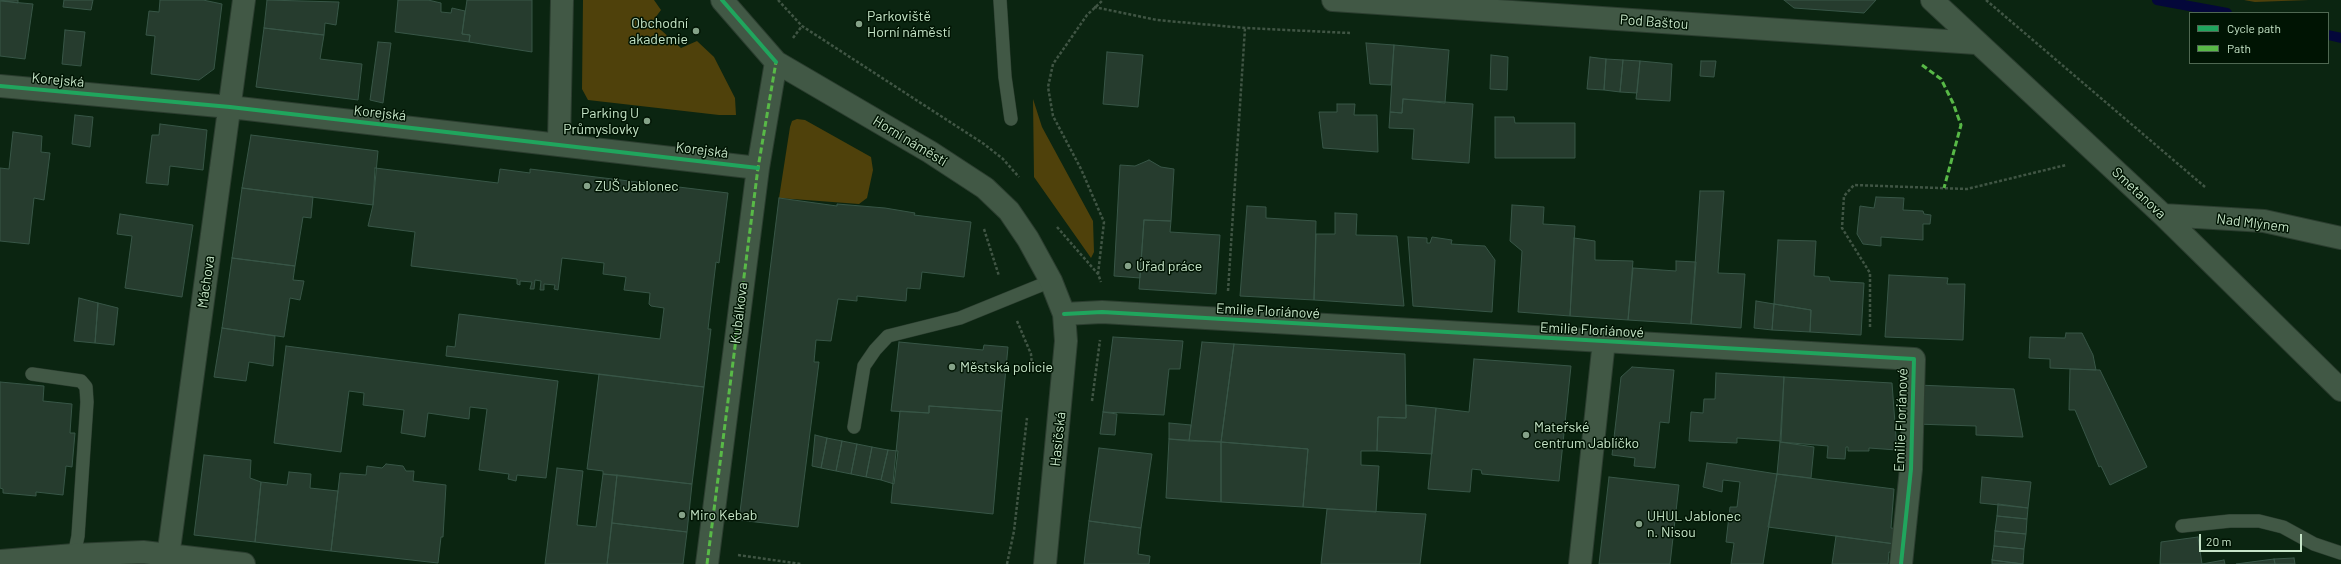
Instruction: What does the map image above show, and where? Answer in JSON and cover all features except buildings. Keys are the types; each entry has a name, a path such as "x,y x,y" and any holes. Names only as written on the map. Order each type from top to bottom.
{"street":[{"name":"Máchova","path":"168,560 244,0"},
{"path":"559,143 562,0"},
{"name":"Horní náměstí","path":"722,0 776,62 930,152 985,188 1009,211 1051,281 1064,314"},
{"name":"Pod Baštou","path":"1333,0 1456,5 1976,43"},
{"name":"Smetanova","path":"1932,0 1976,43 2163,215 2341,390"},
{"name":"Kubálkova","path":"708,564 758,168 776,62"},
{"name":"Korejská","path":"0,86 230,107 559,143 758,168"},
{"name":"Nad Mlýnem","path":"2163,215 2264,221 2341,238"},
{"name":"Emilie Floriánové","path":"1064,314 1102,312 1914,360 1911,469 1901,564"},
{"name":"Hasičská","path":"1046,564 1063,390 1066,341 1064,314"},
{"path":"1580,564 1604,341"},
{"path":"0,561 74,555 144,552 168,560 244,564"}],"lane":[{"path":"1000,0 1005,77 1011,119"},
{"path":"854,427 864,366 888,336 960,318 1051,281"},
{"path":"32,374 81,381 86,387 87,402 78,536 74,555"},
{"path":"2182,526 2230,521 2259,521 2283,527 2314,544 2341,553"}],"path":[{"path":"778,0 802,26 984,144"},
{"path":"1098,274 1104,222 1081,169 1053,116 1048,87 1053,64 1094,7 1103,0"},
{"path":"1986,0 2207,189"},
{"path":"1094,7 1157,20 1245,28 1356,33"},
{"path":"1226,320 1245,28"},
{"path":"1869,357 1870,273 1842,228 1844,196 1854,185 1966,189 2100,157"},
{"path":"735,555 801,564"}],"shaded area":[{"path":"583,0 654,0 661,10 652,22 681,48 697,41 714,57 735,98 736,115 719,115 588,100 582,89"},
{"path":"2244,0 2309,0 2255,2"},
{"path":"1033,99 1042,127 1093,221 1094,252 1091,258 1034,177"},
{"path":"797,119 805,120 871,157 873,170 867,198 859,204 779,198 790,127 792,121"}],"waterway":[{"path":"2157,0 2222,12"},
{"path":"2329,35 2341,38"}],"marked path":[{"path":"707,564 758,168 776,62"},
{"path":"1922,65 1941,79 1953,103 1961,125 1944,188"}],"cycle path":[{"path":"722,0 776,62"},
{"path":"0,86 230,107 758,168"},
{"path":"1064,314 1102,312 1914,359 1911,469 1901,564"}],"place":[{"name":"Parkoviště Horní náměstí","path":"859,24"},
{"name":"Obchodní akademie","path":"696,31"},
{"name":"Parking U Průmyslovky","path":"647,121"},
{"name":"ZUŠ Jablonec","path":"587,186"},
{"name":"Úřad práce","path":"1128,266"},
{"name":"Městská policie","path":"952,367"},
{"name":"Mateřské centrum Jablíčko","path":"1526,435"},
{"name":"Miro Kebab","path":"682,515"},
{"name":"UHUL Jablonec n. Nisou","path":"1639,524"}]}
